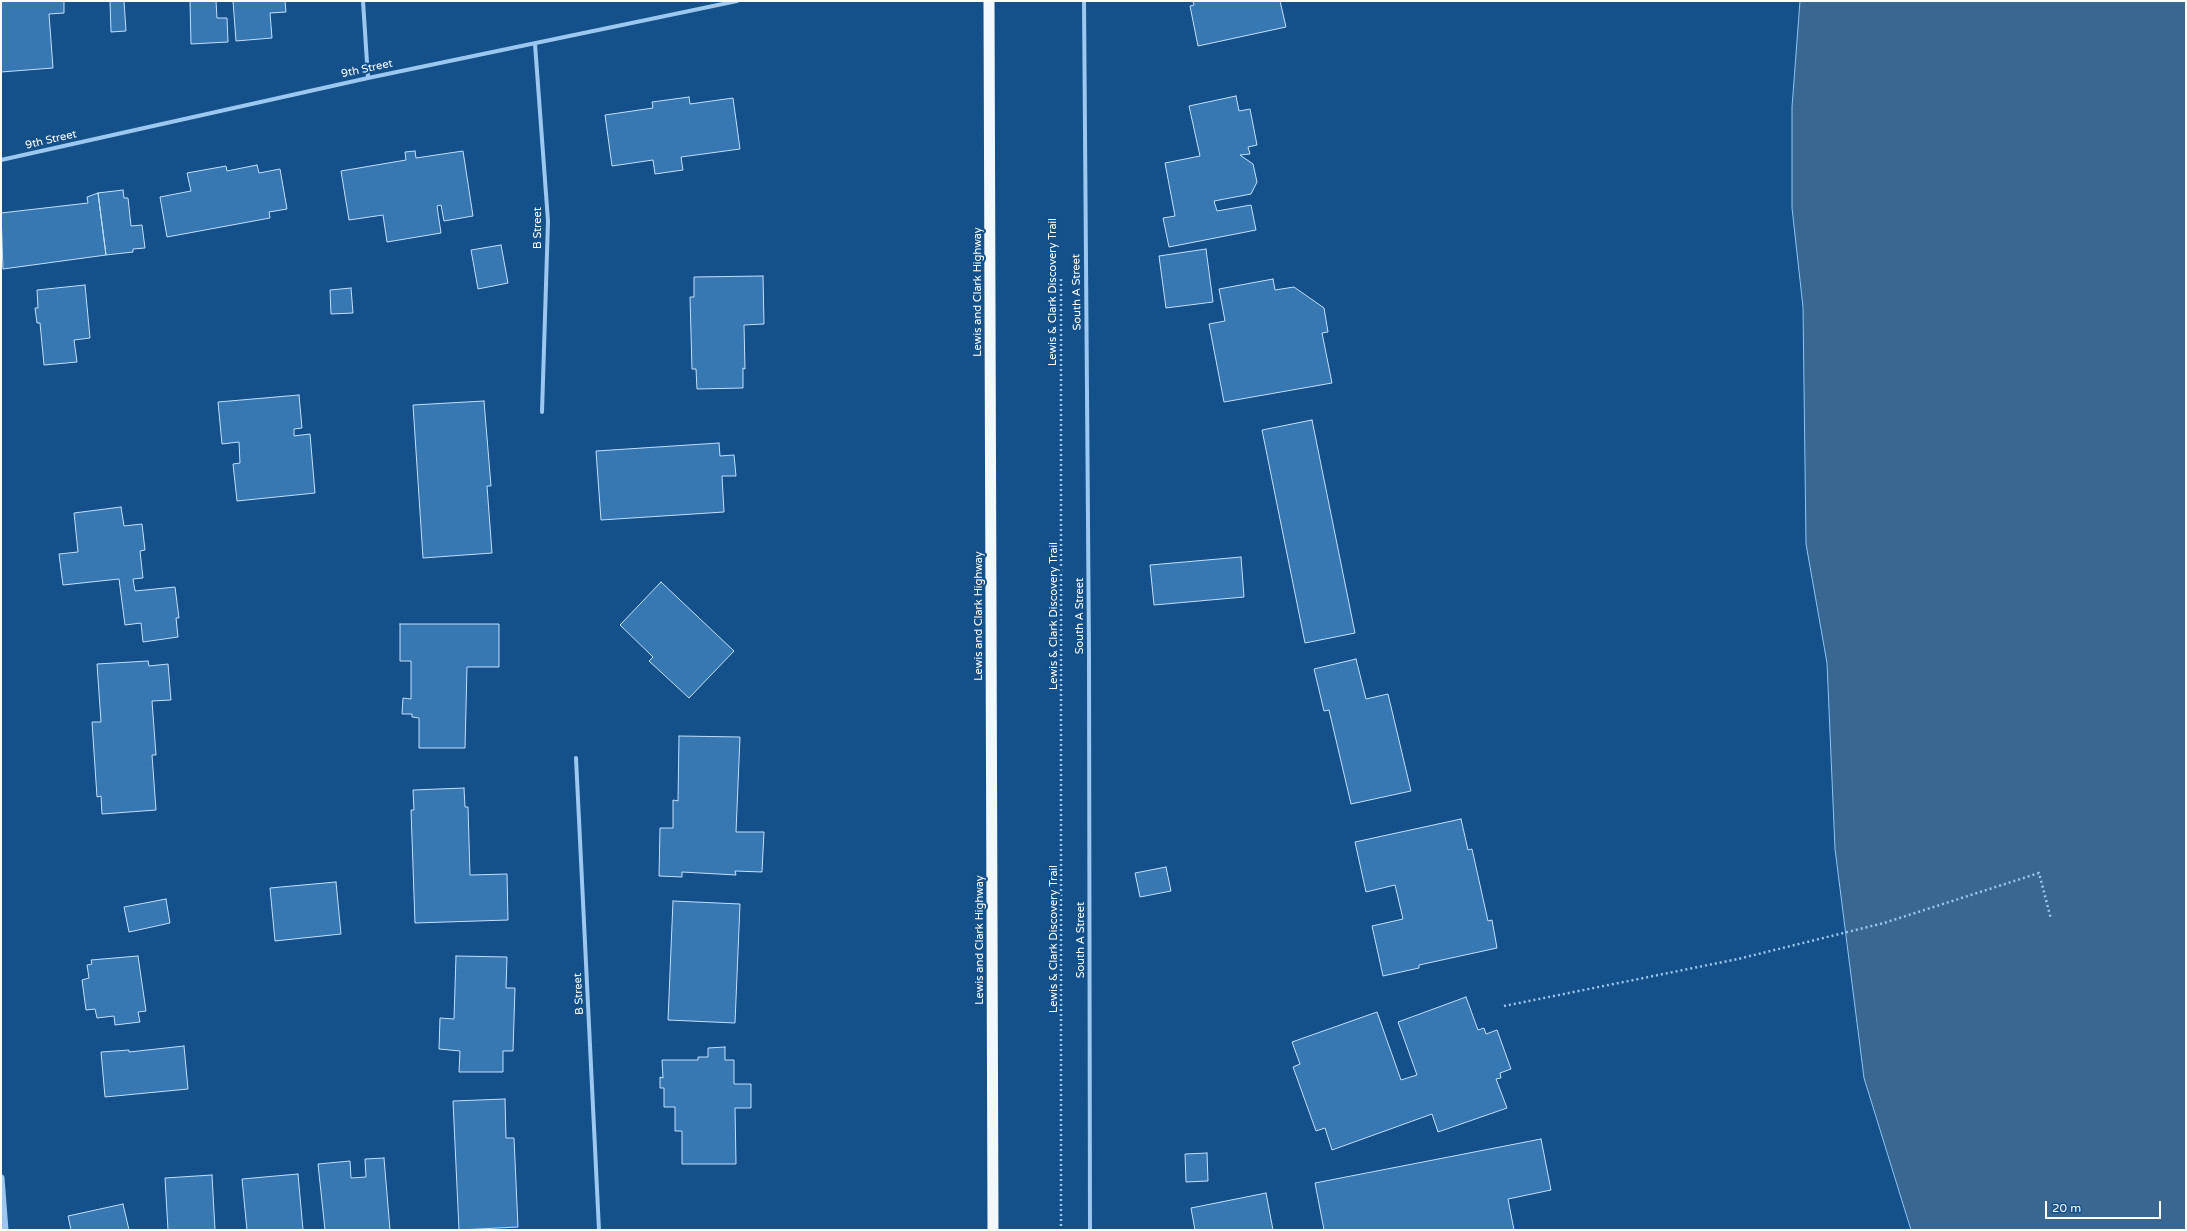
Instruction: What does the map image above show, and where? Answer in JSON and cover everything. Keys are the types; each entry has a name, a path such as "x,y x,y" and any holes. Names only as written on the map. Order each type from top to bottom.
{"highway":[{"name":"Lewis and Clark Highway","path":"989,1 993,1230"}],"street":[{"path":"363,1 368,78"},
{"name":"9th Street","path":"1,160 368,78 738,1"},
{"name":"South A Street","path":"1084,1 1089,653 1090,1230"},
{"name":"B Street","path":"535,44 548,221 542,412"},
{"name":"B Street","path":"576,758 599,1230"},
{"path":"1,1178 5,1230"}],"path":[{"name":"Lewis & Clark Discovery Trail","path":"1061,272 1061,1230"},
{"path":"1504,1006 1738,959 1884,923 2039,873 2051,919"}],"water":[{"path":"1800,1 2186,1 2186,1230 1911,1230 1864,1078 1835,849 1827,663 1806,544 1803,307 1792,208 1792,107"}],"building":[{"path":"1,1 64,1 64,13 49,14 53,68 1,72"},
{"path":"110,1 124,1 126,31 111,32"},
{"path":"190,1 216,1 217,18 227,18 228,42 191,44"},
{"path":"233,1 285,1 286,12 270,13 272,38 236,41"},
{"path":"1193,1 1280,1 1286,27 1198,46 1190,6 1194,5"},
{"path":"1236,96 1239,111 1250,109 1257,145 1248,147 1250,154 1240,155 1253,164 1257,182 1251,194 1214,201 1217,211 1251,205 1256,230 1169,247 1163,218 1175,216 1165,163 1200,156 1189,106"},
{"path":"689,97 690,104 733,98 740,149 681,157 683,170 655,174 653,160 612,166 605,115 653,108 652,102"},
{"path":"415,151 416,158 463,151 473,216 444,221 441,205 437,206 441,233 387,242 383,215 349,220 341,171 406,160 405,152"},
{"path":"257,165 259,173 280,169 287,209 269,212 270,218 167,237 160,197 191,191 187,173 226,166 227,171"},
{"path":"123,190 124,198 128,198 131,226 142,225 145,248 133,249 133,252 106,255 98,193"},
{"path":"98,193 106,255 3,269 1,213 88,203 87,197"},
{"path":"501,245 508,283 478,289 471,250"},
{"path":"1206,249 1213,302 1166,308 1159,256"},
{"path":"763,276 764,324 744,325 745,369 743,368 743,388 697,389 696,369 692,369 690,297 694,297 694,277"},
{"path":"1273,279 1275,290 1294,287 1324,308 1328,332 1322,333 1332,383 1224,402 1209,324 1225,321 1219,289"},
{"path":"85,285 90,338 74,340 77,362 44,365 40,323 37,323 35,308 38,308 37,290"},
{"path":"351,288 353,313 331,314 330,290"},
{"path":"299,395 302,428 294,429 294,436 310,434 315,493 237,501 233,464 240,463 239,442 222,444 218,402"},
{"path":"484,401 491,486 487,486 492,553 423,558 413,405"},
{"path":"1312,420 1355,633 1305,643 1262,430"},
{"path":"719,443 720,456 734,455 736,476 722,476 724,512 601,520 596,451"},
{"path":"121,507 124,526 142,524 145,550 140,551 143,578 133,579 135,591 175,587 179,618 176,618 178,637 143,642 141,623 125,625 119,579 63,585 59,554 78,552 74,513"},
{"path":"1241,557 1244,597 1154,605 1150,565"},
{"path":"661,582 734,651 689,698 649,661 653,657 620,625"},
{"path":"400,624 499,624 499,667 467,667 465,748 419,748 419,718 412,717 412,714 402,714 403,698 411,699 411,661 400,661"},
{"path":"1356,659 1366,699 1388,694 1411,791 1351,804 1329,710 1324,711 1314,669"},
{"path":"148,661 149,666 168,664 171,700 152,701 156,755 152,755 156,810 102,814 101,796 97,797 92,722 101,722 97,664"},
{"path":"679,736 740,737 736,832 764,832 762,872 735,871 736,875 682,872 682,877 659,876 660,828 673,828 673,800 678,801"},
{"path":"464,788 465,807 468,807 470,875 507,874 508,920 415,923 411,810 414,810 413,790"},
{"path":"1461,819 1468,850 1472,849 1488,921 1492,920 1497,948 1419,965 1419,968 1383,976 1372,926 1403,919 1395,885 1366,892 1355,842"},
{"path":"1166,867 1171,891 1140,897 1135,873"},
{"path":"336,882 341,934 275,941 270,888"},
{"path":"166,899 170,923 129,932 124,907"},
{"path":"673,901 740,904 735,1023 668,1020"},
{"path":"138,956 146,1011 138,1012 140,1022 115,1025 114,1016 97,1018 95,1009 86,1010 82,980 89,978 87,965 92,964 91,960"},
{"path":"456,956 507,957 506,988 515,988 513,1051 503,1051 503,1072 459,1072 460,1051 439,1049 440,1018 454,1019"},
{"path":"1466,997 1478,1030 1484,1028 1486,1034 1497,1030 1511,1069 1500,1073 1501,1078 1496,1079 1507,1108 1438,1132 1432,1114 1332,1150 1325,1128 1316,1131 1293,1067 1300,1064 1292,1042 1377,1012 1401,1080 1417,1075 1398,1022"},
{"path":"184,1046 188,1089 105,1097 101,1052 129,1050 129,1052"},
{"path":"725,1047 725,1060 734,1060 734,1084 751,1084 751,1108 735,1108 736,1164 682,1164 682,1131 675,1131 675,1107 664,1107 664,1088 660,1088 660,1077 663,1078 662,1060 698,1060 698,1057 708,1057 708,1048"},
{"path":"505,1099 506,1138 514,1138 518,1227 459,1230 453,1101"},
{"path":"1541,1139 1551,1190 1508,1199 1514,1230 1324,1230 1315,1183"},
{"path":"1207,1153 1208,1181 1186,1182 1185,1154"},
{"path":"384,1158 390,1230 325,1230 318,1164 350,1161 351,1178 366,1177 365,1159"},
{"path":"298,1174 303,1230 247,1230 242,1179"},
{"path":"212,1175 215,1230 168,1230 165,1178"},
{"path":"1266,1193 1273,1230 1195,1230 1191,1208"},
{"path":"123,1204 129,1230 71,1230 68,1216"}]}
